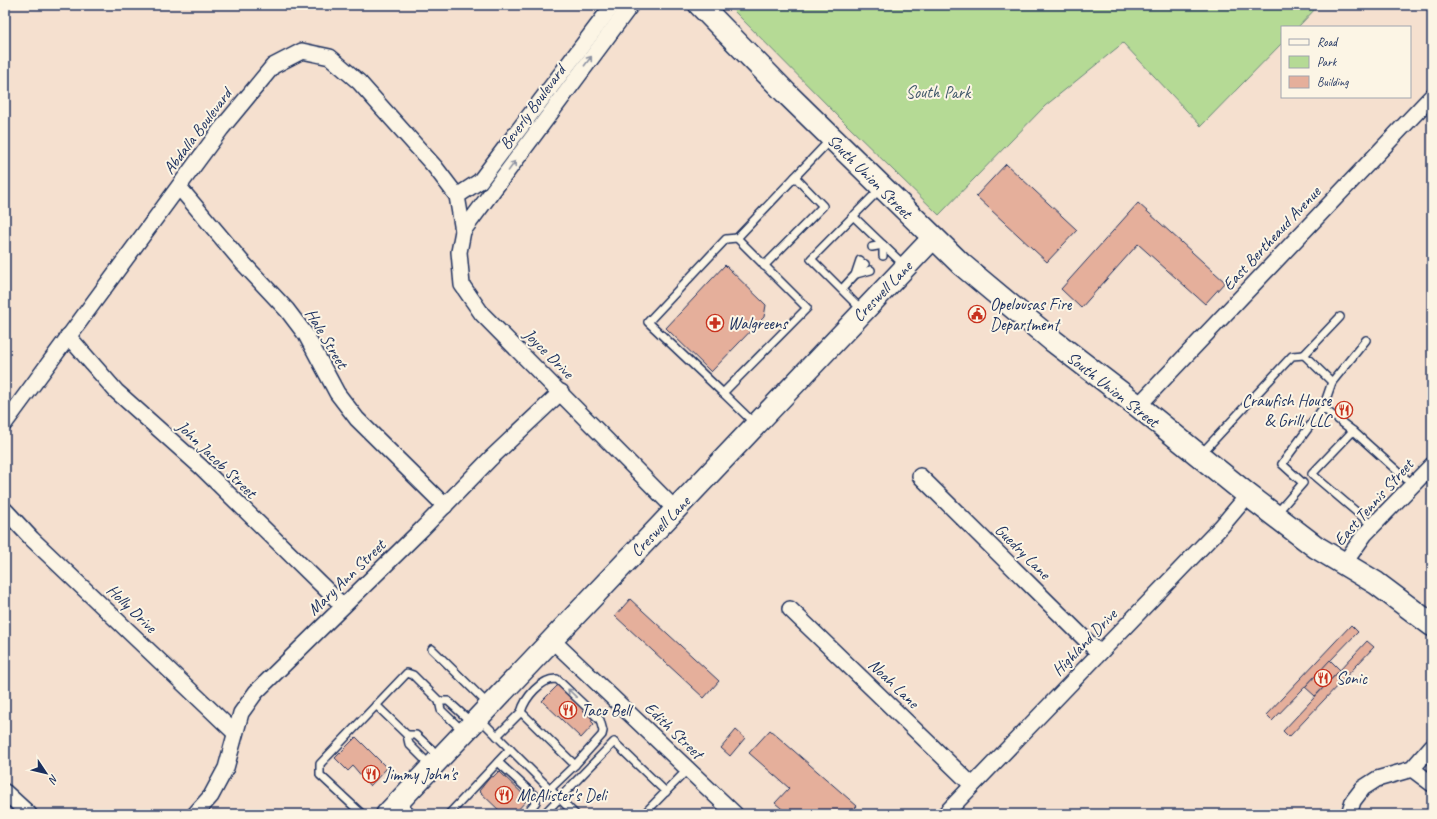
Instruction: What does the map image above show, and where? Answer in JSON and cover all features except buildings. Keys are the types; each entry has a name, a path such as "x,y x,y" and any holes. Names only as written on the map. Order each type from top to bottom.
{"main road":[{"name":"South Union Street","path":"700,5 932,238 1052,340 1138,406 1198,457 1316,547 1343,565 1376,583 1432,625"},
{"name":"Creswell Lane","path":"399,810 436,762 476,719 676,510 755,424 932,238"}],"street":[{"name":"Beverly Boulevard","path":"457,196 480,181 614,5"},
{"name":"Beverly Boulevard","path":"463,231 631,5"},
{"name":"Abdalla Boulevard","path":"5,423 221,128 273,66 302,51 330,57 359,82 435,167 457,196"},
{"name":"East Bertheaud Avenue","path":"1138,406 1432,96"},
{"path":"480,181 494,190"},
{"name":"Hale Street","path":"178,187 242,262 287,310 306,335 336,393 357,419 445,506"},
{"name":"Joyce Drive","path":"457,196 463,231 459,252 462,284 482,314 561,392 676,510"},
{"name":"John Jacob Street","path":"68,336 116,391 201,467 343,606"},
{"name":"Mary Ann Street","path":"195,814 211,796 226,768 241,713 256,692 445,506 490,459 561,392"},
{"name":"East Tennis Street","path":"1343,565 1373,526 1432,465"},
{"name":"Guedry Lane","path":"920,476 1099,653"},
{"name":"Highland Drive","path":"945,814 1220,527 1248,495"},
{"name":"Holly Drive","path":"5,510 32,538 235,732"},
{"name":"Noah Lane","path":"790,608 972,785"},
{"name":"Edith Street","path":"552,640 735,814"},
{"path":"1349,814 1353,801 1363,788 1377,779 1412,769 1432,746"},
{"path":"1412,769 1432,784"},
{"path":"5,792 29,814"}],"lane":[{"path":"755,424 648,322 726,239 737,238 832,138"},
{"path":"764,266 823,206 795,177"},
{"path":"863,311 811,259 881,187"},
{"path":"853,216 906,267"},
{"path":"723,393 807,308 737,238"},
{"path":"875,249 883,245"},
{"path":"883,245 883,256"},
{"path":"842,289 863,262"},
{"path":"855,274 871,270"},
{"path":"1198,457 1292,356 1304,355 1340,317"},
{"path":"1303,483 1282,464 1323,408 1332,382 1366,340"},
{"path":"1304,355 1332,382"},
{"path":"1323,408 1352,431 1413,485"},
{"path":"1275,515 1352,431"},
{"path":"1312,474 1373,526"},
{"path":"432,649 476,719"},
{"path":"362,814 320,775 319,770 324,759 407,673 410,673 439,701 441,710 476,719"},
{"path":"497,736 521,712 528,698 541,684 552,679 557,679 562,683 595,714 602,724 602,735 575,765 550,789"},
{"path":"439,701 448,701 476,719 497,736 575,814"},
{"path":"376,705 407,735 408,744 436,762"},
{"path":"521,712 575,765"},
{"path":"407,735 416,735 436,762"},
{"path":"544,814 614,742 666,792"},
{"path":"449,814 510,749"},
{"path":"498,762 536,797 536,802 526,814"},
{"path":"644,814 688,769"}],"green space":[{"name":"South Park","path":"728,5 1319,5 1299,26 1281,26 1281,44 1201,126 1123,43 1045,106 939,215"}],"place":[{"name":"Opelousas Fire Department","path":"977,314"},
{"name":"Walgreens","path":"715,323"},
{"name":"Crawfish House & Grill, LLC","path":"1344,410"},
{"name":"Sonic","path":"1323,678"},
{"name":"Taco Bell","path":"568,710"},
{"name":"Jimmy John's","path":"371,774"},
{"name":"McAlister's Deli","path":"504,795"}]}
